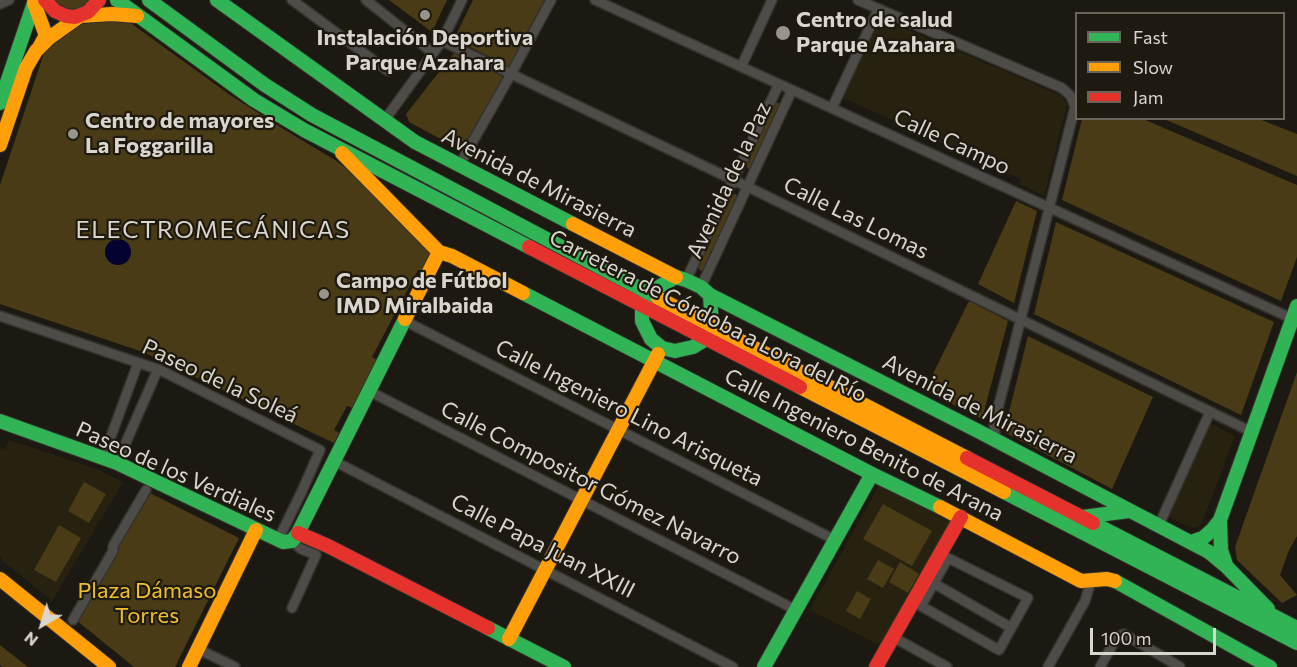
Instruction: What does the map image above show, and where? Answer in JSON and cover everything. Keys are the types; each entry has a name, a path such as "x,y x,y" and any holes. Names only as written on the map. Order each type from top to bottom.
{"street":[{"path":"0,4 9,0"},
{"path":"39,47 53,34 92,8 99,0"},
{"name":"Carretera de Córdoba a Lora del Río","path":"117,0 254,100 304,130 645,299"},
{"name":"Carretera de Córdoba a Lora del Río","path":"149,0 265,85 312,115 645,299 1297,643"},
{"name":"Avenida de Mirasierra","path":"217,0 415,142 1191,542 1209,552 1226,566 1277,618"},
{"path":"292,0 388,71"},
{"path":"384,121 442,41 462,0"},
{"path":"459,166 551,0"},
{"name":"Calle Campo","path":"595,0 1048,207 1295,313"},
{"path":"741,67 772,0"},
{"path":"858,0 1062,88 1071,96 1075,107 994,423 996,441"},
{"path":"36,1 62,15 138,16"},
{"path":"0,145 26,68 45,37 36,1"},
{"path":"0,103 36,1"},
{"path":"368,1 433,53"},
{"path":"832,108 876,14"},
{"path":"26,29 32,24 44,28"},
{"name":"Calle Las Lomas","path":"442,41 1252,432"},
{"name":"Avenida de la Paz","path":"681,279 734,180 779,84"},
{"name":"Avenida de la Paz","path":"705,291 748,187 792,90"},
{"path":"292,608 316,555 301,549 289,538 334,460 440,252 333,144"},
{"name":"Calle Ingeniero Benito de Arana","path":"440,252 452,256 1081,580 1116,580 1270,667"},
{"path":"681,279 645,299 642,321 651,339 662,348 675,351 693,347 709,333 705,291"},
{"path":"1191,542 1203,538 1220,520 1295,313"},
{"name":"Paseo de la Soleá","path":"0,316 158,369 320,450 302,491 289,538"},
{"name":"Calle Ingeniero Lino Arisqueta","path":"405,321 835,540"},
{"name":"Carretera de Córdoba a Lora del Río","path":"709,333 1083,517 1297,628"},
{"path":"510,639 662,348"},
{"path":"110,460 138,363"},
{"path":"110,460 158,369"},
{"name":"Calle Compositor Gómez Navarro","path":"369,391 796,610"},
{"path":"1159,525 1210,412"},
{"name":"Paseo de los Verdiales","path":"0,421 110,460 256,530 328,546 564,667"},
{"path":"978,431 986,430 994,423"},
{"name":"Calle Papa Juan XXIII","path":"334,460 733,667"},
{"path":"764,667 872,474"},
{"path":"73,620 146,490"},
{"path":"1083,517 1129,511"},
{"path":"876,667 893,637 930,581 948,558 1028,598 999,650 921,606 930,581 961,517"},
{"path":"1220,520 1221,550 1226,566"},
{"path":"189,667 256,530"},
{"path":"0,579 110,667"},
{"path":"930,581 1008,626"},
{"path":"1048,667 1085,601 1092,581"},
{"path":"1100,667 1117,637 1124,634 1180,667"},
{"path":"893,637 947,667"},
{"path":"198,649 235,667"}],"shaded area":[{"path":"879,17 1062,96 1067,104 1044,196 1019,184 1021,179 841,97"},
{"path":"118,239 127,243 131,252 127,261 118,265 109,261 105,252 109,243"},
{"path":"1209,423 1235,436 1202,523 1199,527 1192,528 1167,516"},
{"path":"9,440 97,469 123,482 52,601 0,557 0,448 5,449"},
{"path":"879,485 951,522 881,646 810,610"}],"green space":[{"path":"51,0 92,0 85,7 74,11 58,7"},
{"name":"Instalación Deportiva Parque Azahara","path":"389,0 447,0 432,32"},
{"path":"473,0 545,0 510,67 454,39"},
{"path":"108,18 132,24 230,95 335,160 366,185 430,253 421,270 418,270 372,357 377,360 353,408 347,406 334,430 339,433 334,443 143,352 0,304 0,185 45,50 56,40 83,24"},
{"path":"454,53 505,78 463,151 409,122 406,114"},
{"path":"776,102 781,104 753,168 748,169 746,164"},
{"path":"1082,120 1145,120 1297,185 1297,257 1281,301 1062,200"},
{"path":"1166,120 1262,120 1297,134 1297,176"},
{"path":"736,194 738,199 705,270 700,271 698,266 731,195"},
{"path":"1016,201 1037,211 1014,303 978,284"},
{"path":"1056,222 1274,322 1241,415 1034,314"},
{"path":"969,301 1008,321 982,419 925,390"},
{"path":"1028,336 1153,397 1112,489 1004,432"},
{"path":"1297,372 1297,536 1280,575 1297,595 1282,603 1237,560 1235,547"},
{"path":"84,482 106,494 89,523 68,511"},
{"name":"Plaza Dámaso Torres","path":"148,492 239,538 175,667 134,667 76,620"},
{"path":"883,504 932,531 912,566 863,539"},
{"path":"59,525 81,538 56,582 34,570"},
{"path":"878,560 894,569 883,588 867,579"},
{"path":"900,562 919,574 908,593 889,582"},
{"path":"857,591 871,599 860,619 846,611"},
{"path":"0,645 28,667 2,667 0,665"}],"traffic: fast":[{"path":"0,103 35,0"},
{"path":"117,0 254,100 304,130 529,247"},
{"path":"149,0 265,85 312,115 658,298"},
{"path":"217,0 415,142 573,224"},
{"path":"710,295 712,327 706,339 693,347 675,351 662,348 651,339 642,321 642,306 648,293 676,277 686,280 701,287 710,295 978,431 1209,552 1268,609"},
{"path":"523,293 940,507"},
{"path":"1191,542 1203,538 1220,520 1297,306"},
{"path":"0,421 117,463 283,542 292,541 405,319"},
{"path":"764,667 872,474"},
{"path":"1004,492 1297,643"},
{"path":"1083,517 1129,511"},
{"path":"1220,520 1221,550 1226,565"},
{"path":"1093,523 1297,628"},
{"path":"1115,581 1270,667"},
{"path":"488,628 564,667"}],"traffic: slow":[{"path":"34,3 45,33 40,46"},
{"path":"0,145 26,68 36,51 49,38 80,16 112,14 137,16"},
{"path":"342,153 439,252 452,256 523,293"},
{"path":"573,224 676,277"},
{"path":"405,319 439,252"},
{"path":"658,298 967,458"},
{"path":"509,639 658,354"},
{"path":"800,387 1004,492"},
{"path":"940,507 1081,581 1107,579 1115,581"},
{"path":"189,667 256,530"},
{"path":"0,579 109,667"}],"traffic: jam":[{"path":"45,0 55,11 75,17 88,12 99,0"},
{"path":"529,247 800,387"},
{"path":"967,458 1093,523"},
{"path":"876,667 961,517"},
{"path":"298,533 488,628"}],"place":[{"name":"Instalación Deportiva Parque Azahara","path":"425,15"},
{"name":"Centro de salud Parque Azahara","path":"783,33"},
{"name":"Centro de mayores La Foggarilla","path":"73,134"},
{"name":"Campo de Fútbol IMD Miralbaida","path":"324,294"}],"district":[{"name":"ELECTROMECÁNICAS","path":"213,230"}]}
